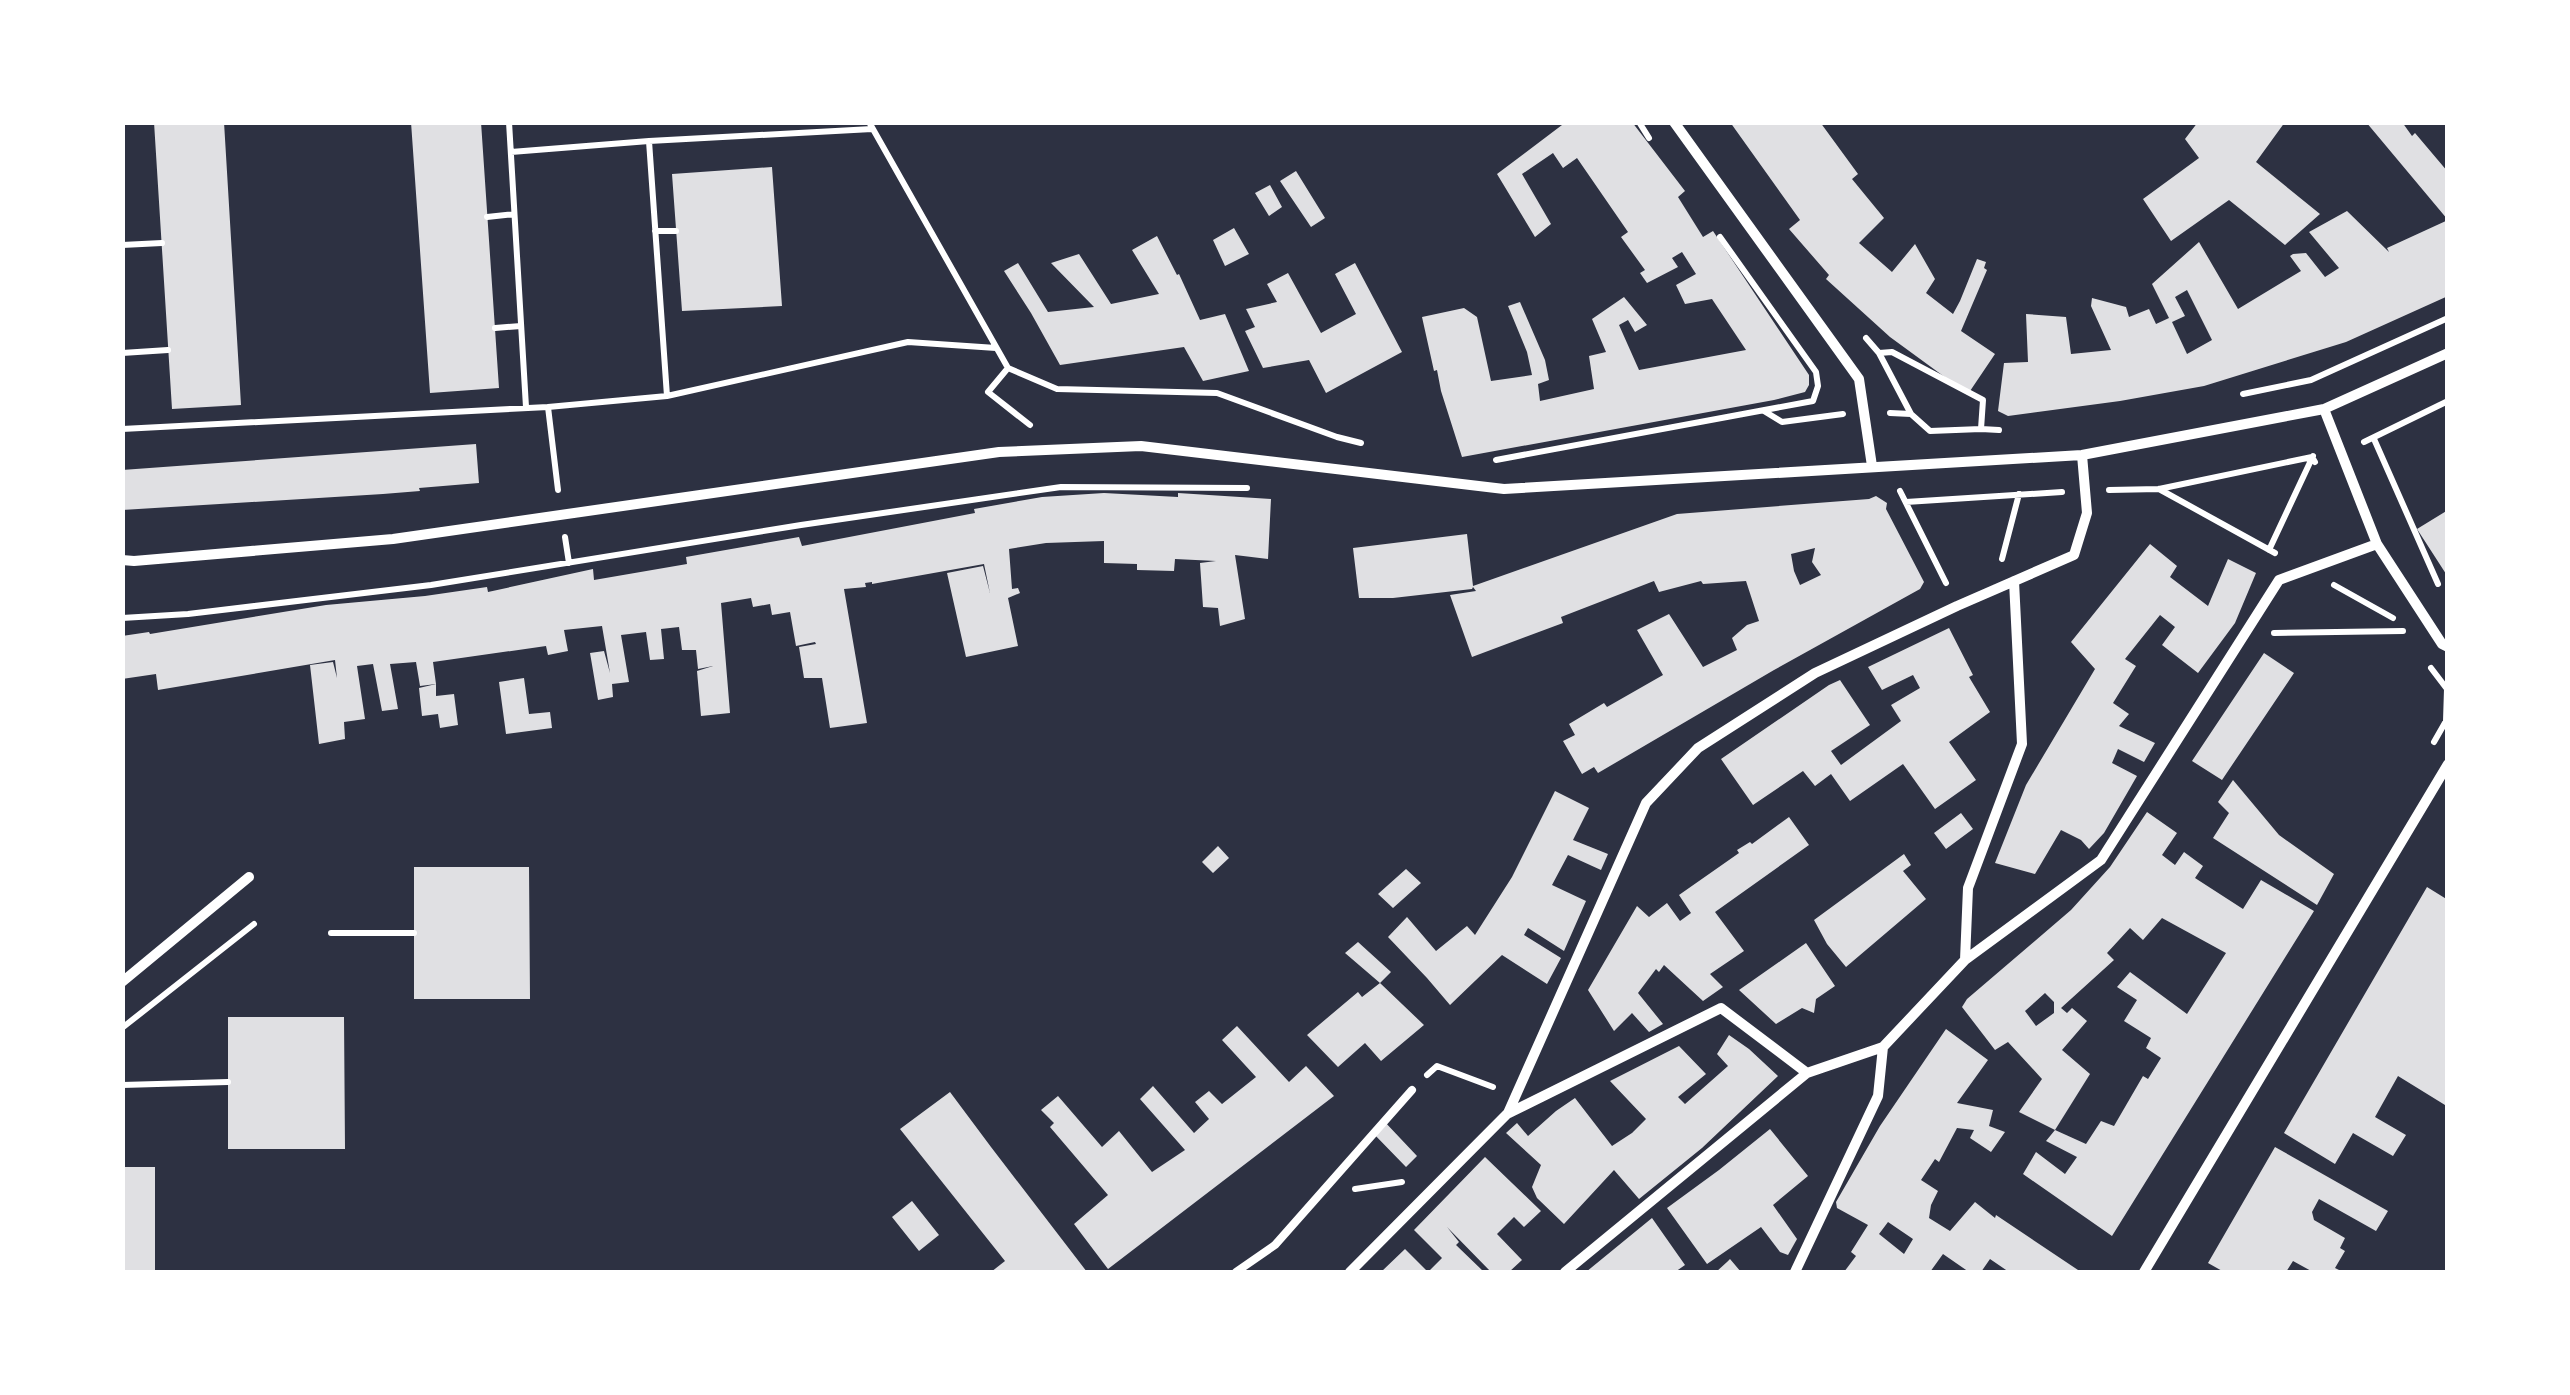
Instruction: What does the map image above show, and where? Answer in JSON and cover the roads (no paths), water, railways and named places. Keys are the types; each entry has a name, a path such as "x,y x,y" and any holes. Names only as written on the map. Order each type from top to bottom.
{"street":[{"path":"1674,122 1859,380 1872,466"},
{"path":"122,560 393,539 999,452 1141,446 1504,488 2082,455 2324,409 2448,353"},
{"path":"2324,409 2377,544 2442,644 2448,647"},
{"path":"1350,1272 1508,1113 1646,803 1698,748 1815,673 2074,555 2087,513 2082,455"},
{"path":"1565,1272 1808,1073 1884,1046 1965,960 2100,860 2280,580 2377,544"},
{"path":"1965,960 1968,888 2022,744 2014,581"},
{"path":"2144,1272 2448,764"},
{"path":"122,982 250,877"},
{"path":"1508,1113 1722,1008 1808,1073"},
{"path":"1795,1272 1878,1096 1884,1046"}],"lane":[{"path":"1236,1272 1275,1245 1412,1090"}]}
